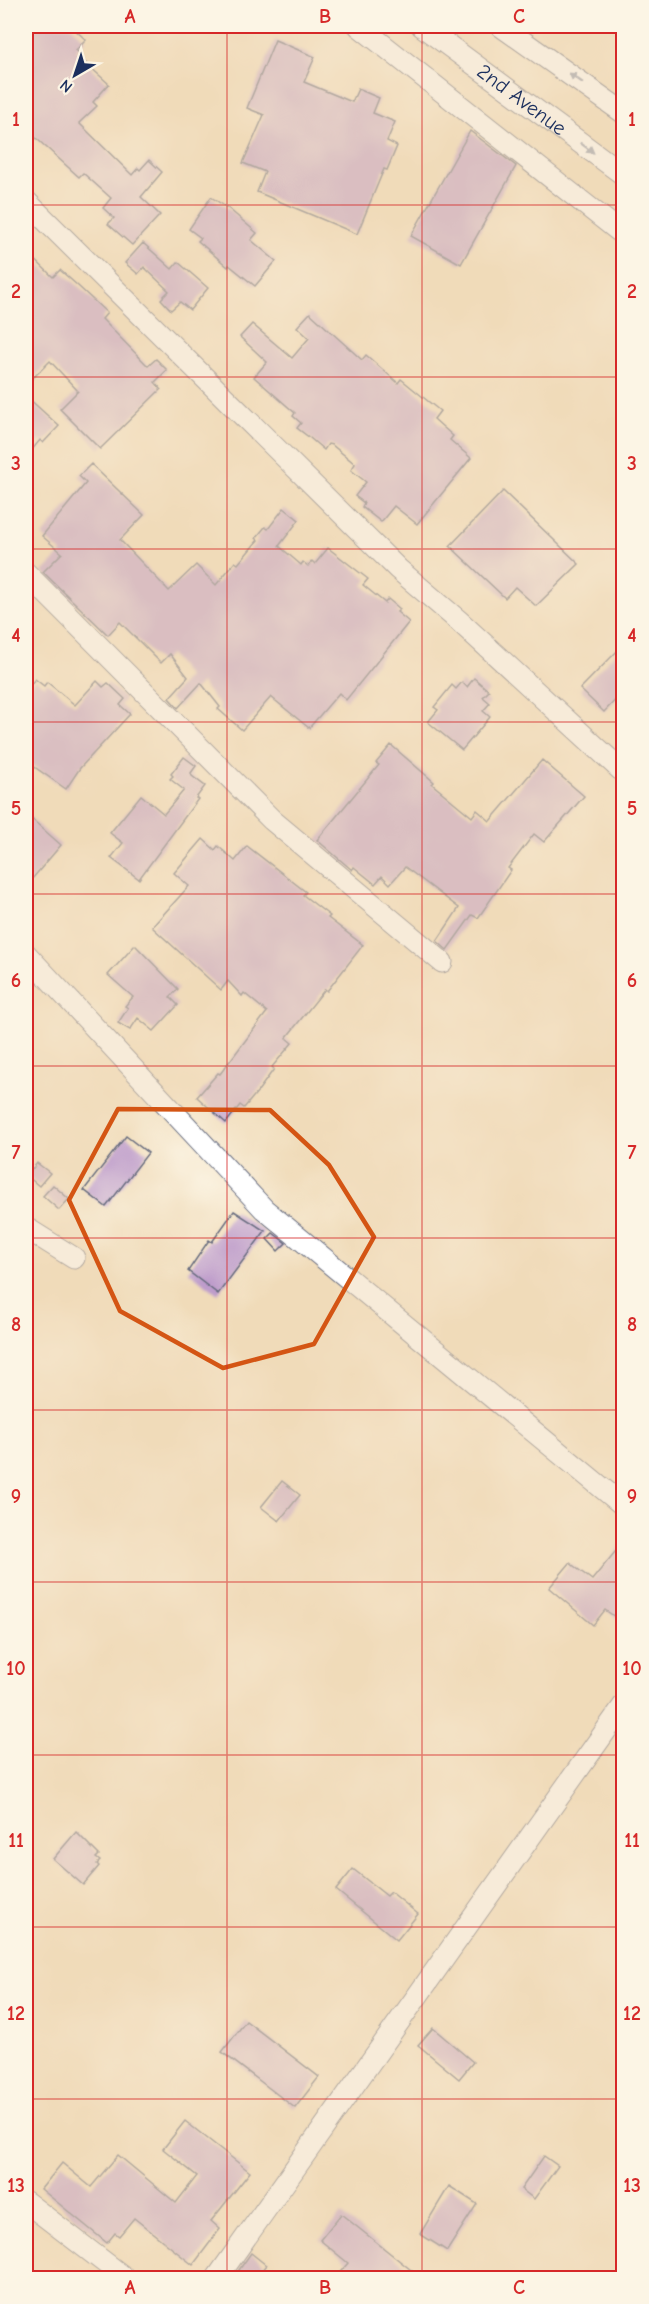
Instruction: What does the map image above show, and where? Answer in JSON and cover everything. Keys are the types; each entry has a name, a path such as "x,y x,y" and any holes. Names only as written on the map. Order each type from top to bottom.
{"street":[{"path":"359,26 624,235"},
{"name":"2nd Avenue","path":"422,26 624,175"},
{"path":"501,26 624,113"},
{"path":"26,201 398,569 459,621 621,770"},
{"path":"26,573 272,820 442,962"},
{"path":"26,954 264,1209 624,1506"},
{"path":"26,1228 74,1258"},
{"path":"217,2278 624,1705"},
{"path":"26,2202 125,2278"}],"highlighted area":[{"path":"118,1109 270,1110 329,1165 374,1237 314,1344 223,1368 120,1311 69,1200"}],"building":[{"path":"26,26 71,26 86,40 76,50 80,54 78,56 109,84 93,102 97,106 79,123 132,175 149,160 162,172 141,197 160,215 132,245 108,224 114,218 103,208 111,198 83,173 79,177 26,129"},
{"path":"275,40 315,57 304,82 352,102 358,89 379,98 373,113 395,122 387,141 397,146 387,170 384,169 357,234 257,192 265,172 243,163 264,115 247,108"},
{"path":"470,131 516,166 461,264 411,236"},
{"path":"211,197 257,233 251,240 276,261 255,286 229,265 228,267 198,241 201,238 189,229"},
{"path":"143,243 172,269 178,262 208,288 190,310 180,302 171,310 161,299 169,291 144,267 138,274 125,263"},
{"path":"26,251 53,277 60,270 107,313 102,319 148,366 156,359 167,370 155,382 161,389 100,449 60,409 78,391 50,361 26,385"},
{"path":"310,313 362,360 366,355 398,383 401,379 440,411 434,419 453,436 450,440 471,458 417,524 394,506 381,522 362,507 364,503 355,496 366,482 351,470 355,464 332,445 328,444 324,450 297,428 301,423 293,416 295,413 254,377 267,362 240,337 252,324 292,358 309,338 297,327"},
{"path":"26,396 59,426 43,443 40,440 26,457"},
{"path":"91,464 144,515 120,540 169,591 196,565 216,585 235,562 238,564 258,540 256,538 265,527 268,529 284,508 299,520 279,546 301,565 303,562 308,566 312,561 315,564 328,548 368,579 363,585 385,603 388,599 400,609 397,612 409,622 346,700 339,693 309,728 271,697 242,730 218,709 220,707 201,683 178,708 169,698 188,677 170,654 161,663 120,622 108,635 43,572 62,553 42,536 86,483 79,476"},
{"path":"503,491 579,564 536,606 515,587 505,598 450,546"},
{"path":"624,644 624,691 604,712 580,689"},
{"path":"474,678 489,691 483,697 490,703 483,711 490,717 462,750 428,722 438,710 434,707 452,685 456,689 462,682 467,687"},
{"path":"35,679 44,686 47,682 75,705 97,681 103,687 108,683 125,699 120,705 130,714 80,768 66,789 26,761 26,690"},
{"path":"391,745 434,782 432,784 472,817 477,810 490,821 542,760 584,796 544,842 534,834 508,868 511,870 478,918 472,915 447,950 437,941 459,908 405,867 390,884 382,876 375,884 354,867 352,870 317,840 379,765 376,763"},
{"path":"184,757 196,766 191,773 192,776 205,786 196,798 198,799 139,879 111,858 123,843 110,833 141,795 164,814 184,790 170,779 173,776 171,774"},
{"path":"26,814 61,845 26,886"},
{"path":"203,839 215,850 218,846 235,861 247,846 306,892 303,895 363,945 286,1038 292,1043 272,1067 274,1069 258,1091 244,1108 240,1105 226,1123 197,1097 218,1073 220,1074 267,1012 244,993 242,996 228,981 221,990 152,927 189,886 174,873"},
{"path":"135,945 178,989 170,997 178,1005 154,1031 138,1018 130,1030 118,1023 128,1008 125,1006 133,997 108,975"},
{"path":"126,1136 148,1153 106,1207 84,1190"},
{"path":"37,1163 50,1173 39,1186 27,1176"},
{"path":"53,1185 69,1199 59,1210 43,1196"},
{"path":"234,1211 265,1231 218,1294 188,1271 209,1240 212,1242"},
{"path":"273,1233 286,1243 278,1251 267,1239"},
{"path":"282,1481 300,1495 279,1521 261,1507"},
{"path":"624,1541 624,1623 605,1610 593,1625 549,1588 570,1563 592,1580"},
{"path":"76,1832 99,1855 96,1858 100,1861 97,1864 99,1866 83,1885 53,1859"},
{"path":"353,1869 387,1896 391,1892 418,1914 397,1940 336,1890"},
{"path":"246,2021 319,2077 295,2108 222,2052"},
{"path":"433,2028 473,2062 459,2079 418,2045"},
{"path":"185,2121 250,2172 211,2221 220,2229 193,2265 134,2218 119,2236 115,2233 107,2243 41,2189 62,2163 91,2187 118,2155 176,2203 197,2176 163,2149"},
{"path":"544,2156 558,2166 534,2199 521,2189"},
{"path":"449,2186 477,2204 447,2251 420,2234"},
{"path":"341,2214 421,2278 335,2278 348,2263 320,2240"},
{"path":"251,2253 266,2265 255,2278 250,2278 239,2270"}]}
